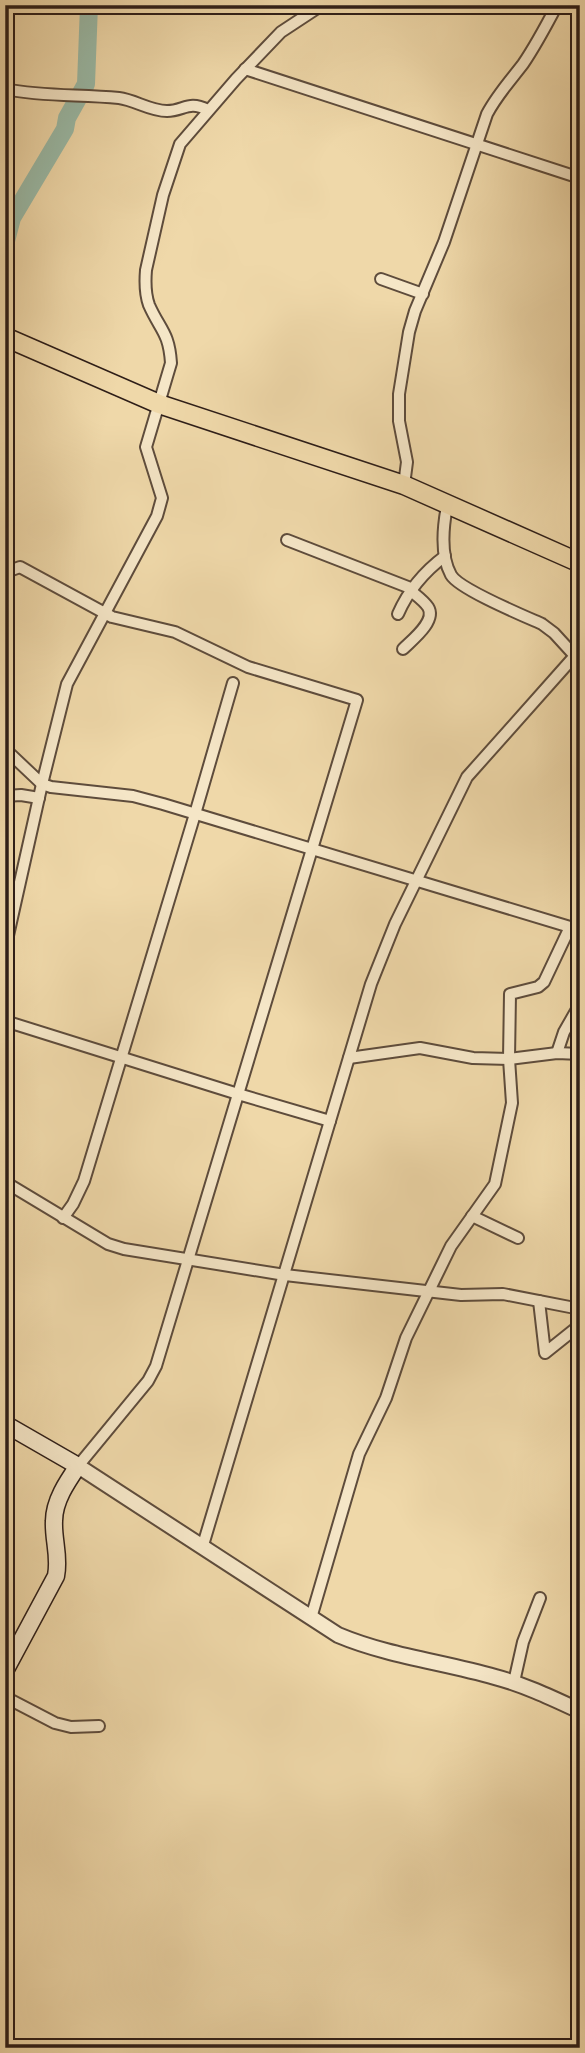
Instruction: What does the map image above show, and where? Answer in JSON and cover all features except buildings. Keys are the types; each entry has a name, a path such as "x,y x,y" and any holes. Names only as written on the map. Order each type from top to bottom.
{"main road":[{"path":"5,337 159,404 404,485 580,563"},
{"path":"5,1424 78,1466 65,1485 55,1511 58,1564 56,1576 5,1671"}],"street":[{"path":"5,949 38,798 67,684 162,502 146,447 171,363 170,349 164,330 149,305 145,284 163,195 180,144 281,32 322,5"},
{"path":"404,485 407,462 399,421 399,394 415,311 444,242 476,144 497,94 540,39 556,5"},
{"path":"245,69 580,178"},
{"path":"5,89 41,96 127,99 168,111 191,105 208,110"},
{"path":"381,279 423,294"},
{"path":"203,1545 371,984 395,924 467,777 578,653 542,624 457,583 451,575 445,556 443,527 447,506"},
{"path":"287,540 412,590 427,605 430,613 427,623 403,649"},
{"path":"398,614 406,596 430,567 445,556"},
{"path":"5,579 9,571 20,567 104,614 175,632 247,667 357,700 156,1366 148,1381 78,1466 338,1635 364,1646 513,1682 580,1711"},
{"path":"63,1218 84,1181 233,683"},
{"path":"5,749 42,784 51,788 133,796 575,929 544,982 538,987 510,994 509,1059 512,1103 499,1171 491,1192 451,1246 405,1338 386,1398 359,1454 311,1618"},
{"path":"5,796 38,798"},
{"path":"557,1054 564,1032 576,1011"},
{"path":"5,1021 330,1121"},
{"path":"349,1058 420,1048 466,1057 509,1059 580,1054"},
{"path":"5,1182 108,1244 124,1249 285,1275 461,1295 496,1293 580,1309"},
{"path":"472,1216 518,1238"},
{"path":"539,1301 545,1353 580,1325"},
{"path":"513,1682 523,1642 540,1598"},
{"path":"5,1697 55,1723 71,1727 99,1726"}],"waterway":[{"path":"5,282 6,241 12,218 65,129 67,118 86,84 89,5"}]}
